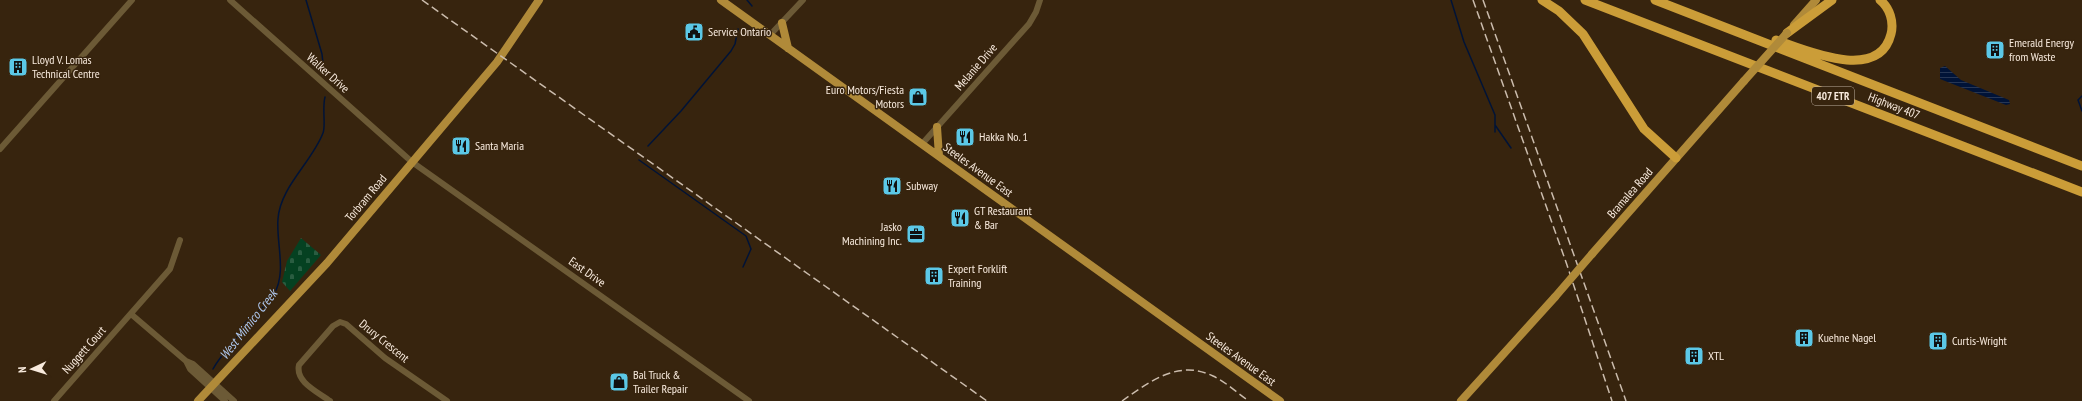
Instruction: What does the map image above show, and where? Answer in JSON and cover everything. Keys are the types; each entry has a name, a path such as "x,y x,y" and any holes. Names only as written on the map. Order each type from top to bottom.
{"highway":[{"path":"1542,0 1559,11 1583,34 1644,129 1676,158"},
{"name":"Highway 407","path":"1585,0 2082,192"},
{"name":"Highway 407","path":"1654,0 2082,166"},
{"path":"1787,33 1832,0"},
{"path":"1760,40 1772,38 1835,59 1849,61 1866,59 1881,50 1890,35 1891,18 1889,12 1880,0"}],"main road":[{"name":"Torbram Road","path":"198,401 326,263 412,162 497,62 539,0"},
{"name":"Steeles Avenue East","path":"721,0 1280,401"},
{"name":"Bramalea Road","path":"1461,401 1555,297 1744,80 1816,0"},
{"path":"782,23 788,48"},
{"path":"937,127 939,156"}],"street":[{"path":"0,149 132,0"},
{"name":"Walker Drive","path":"230,0 412,162"},
{"path":"770,35 803,0"},
{"name":"Melanie Drive","path":"922,144 1029,24 1036,12 1040,0"},
{"name":"East Drive","path":"412,162 749,401"},
{"name":"Nuggett Court","path":"54,401 170,269 180,240"},
{"path":"131,314 186,361 190,369 234,401"},
{"name":"Drury Crescent","path":"330,401 300,379 297,372 299,365 333,326 340,322 346,324 385,358 447,401"},
{"path":"212,385 225,401"}],"green space":[{"path":"301,238 321,255 290,291 282,282 287,261"}],"water":[{"path":"1945,66 1961,80 2009,100 2010,104 2006,105 1940,79 1940,68"}],"waterway":[{"name":"West Mimico Creek","path":"306,0 322,54 324,74"},
{"path":"747,0 752,6"},
{"path":"1451,0 1464,42 1495,115 1495,132"},
{"path":"648,146 681,111 731,51 735,44 738,29"},
{"path":"2082,96 2078,100 2082,111"},
{"name":"West Mimico Creek","path":"213,369 235,340 246,322 268,302 278,285 280,276 278,228 280,207 290,185 312,154 323,133 325,97"},
{"path":"1495,125 1511,148"},
{"path":"639,160 746,236 751,249 743,267"}],"railway":[{"path":"422,0 987,401"},
{"path":"1473,0 1567,265 1612,401"},
{"path":"1483,0 1626,401"},
{"path":"1122,401 1153,380 1176,371 1188,370 1200,371 1218,378 1249,401"}],"place":[{"name":"Service Ontario","path":"694,32"},
{"name":"Emerald Energy from Waste","path":"1995,50"},
{"name":"Lloyd V. Lomas Technical Centre","path":"18,67"},
{"name":"Euro Motors/Fiesta Motors","path":"918,97"},
{"name":"Hakka No. 1","path":"965,137"},
{"name":"Santa Maria","path":"461,146"},
{"name":"Subway","path":"892,186"},
{"name":"GT Restaurant & Bar","path":"960,218"},
{"name":"Jasko Machining Inc.","path":"916,234"},
{"name":"Expert Forklift Training","path":"934,276"},
{"name":"Kuehne Nagel","path":"1804,338"},
{"name":"Curtis-Wright","path":"1938,341"},
{"name":"XTL","path":"1694,356"},
{"name":"Bal Truck & Trailer Repair","path":"619,382"}]}
